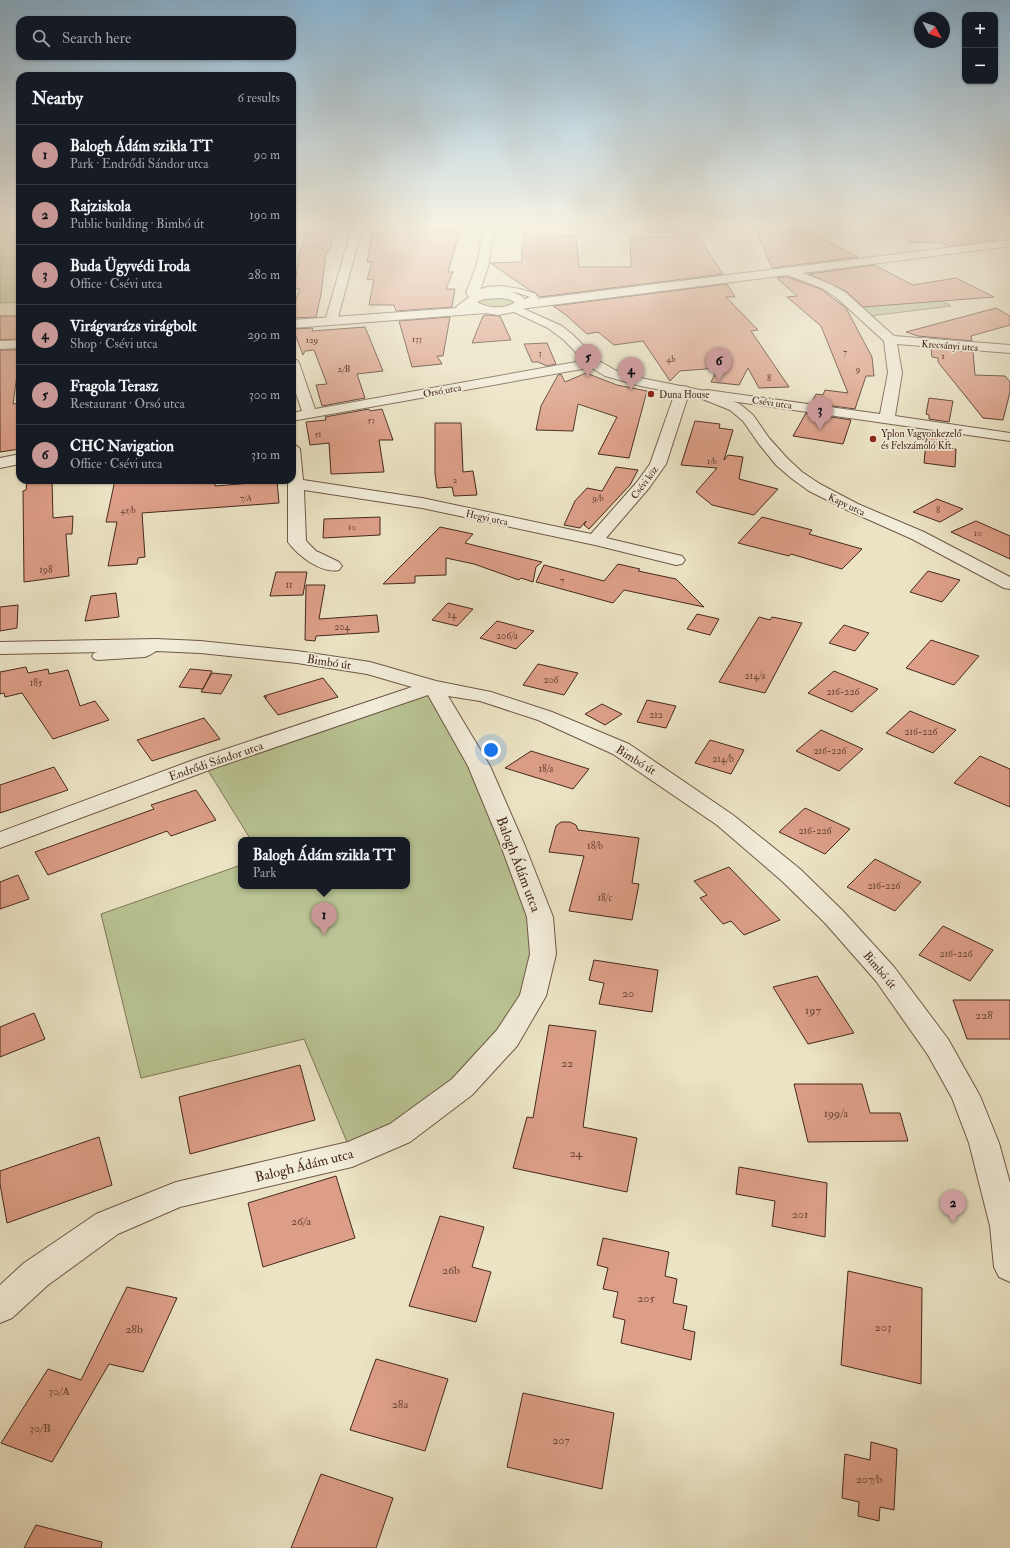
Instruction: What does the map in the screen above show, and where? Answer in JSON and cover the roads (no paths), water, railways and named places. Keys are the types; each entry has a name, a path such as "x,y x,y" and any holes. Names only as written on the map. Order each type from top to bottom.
{"street":[{"path":"331,321 338,296"},
{"path":"435,313 458,309 473,298 484,296"},
{"path":"511,296 522,303"},
{"path":"296,324 489,310 522,303 588,296"},
{"path":"842,296 890,340 895,373 887,418"},
{"path":"473,298 474,307 489,310"},
{"name":"Csévi utca","path":"522,303 519,311 552,326 571,339 593,364 623,377 707,394 887,418 1010,437"},
{"name":"Csévi utca","path":"489,310 552,326"},
{"name":"Krecsányi utca","path":"890,340 1010,349"},
{"path":"0,345 16,344"},
{"name":"Orsó utca","path":"296,417 593,364"},
{"path":"296,374 310,414"},
{"name":"Csévi köz","path":"595,540 644,485 658,464 683,390"},
{"name":"Kapy utca","path":"707,394 742,411 750,418 764,440 782,462 802,479 832,498 936,544 1010,584"},
{"path":"0,463 16,461"},
{"path":"296,484 298,542 310,555 333,566"},
{"name":"Hegyi utca","path":"296,484 389,497 595,540 676,560"},
{"name":"Bimbó út","path":"0,648 156,645 200,647 298,657 370,668 433,687 484,696 545,716 621,749 725,820 791,875 834,917 885,974 938,1047 966,1096 984,1143 1006,1226 1010,1267"},
{"name":"Endrődi Sándor utca","path":"0,840 204,764 433,687"},
{"name":"Balogh Ádám utca","path":"0,1308 36,1274 107,1224 176,1195 352,1154 400,1132 462,1087 507,1038 533,996 543,954 540,917 513,846 479,766 433,687"}],"lane":[{"path":"522,303 534,299 533,296"},
{"path":"98,656 145,653 156,645"}],"place":[{"name":"Fragola Terasz","path":"588,377"},
{"name":"CHC Navigation","path":"719,381"},
{"name":"Virágvarázs virágbolt","path":"631,390"},
{"name":"Duna House","path":"651,394"},
{"name":"Buda Ügyvédi Iroda","path":"820,430"},
{"name":"Yplon Vagyonkezelő és Felszámoló Kft.","path":"873,439"},
{"name":"Balogh Ádám szikla TT","path":"324,935"},
{"name":"Rajziskola","path":"953,1223"}]}
